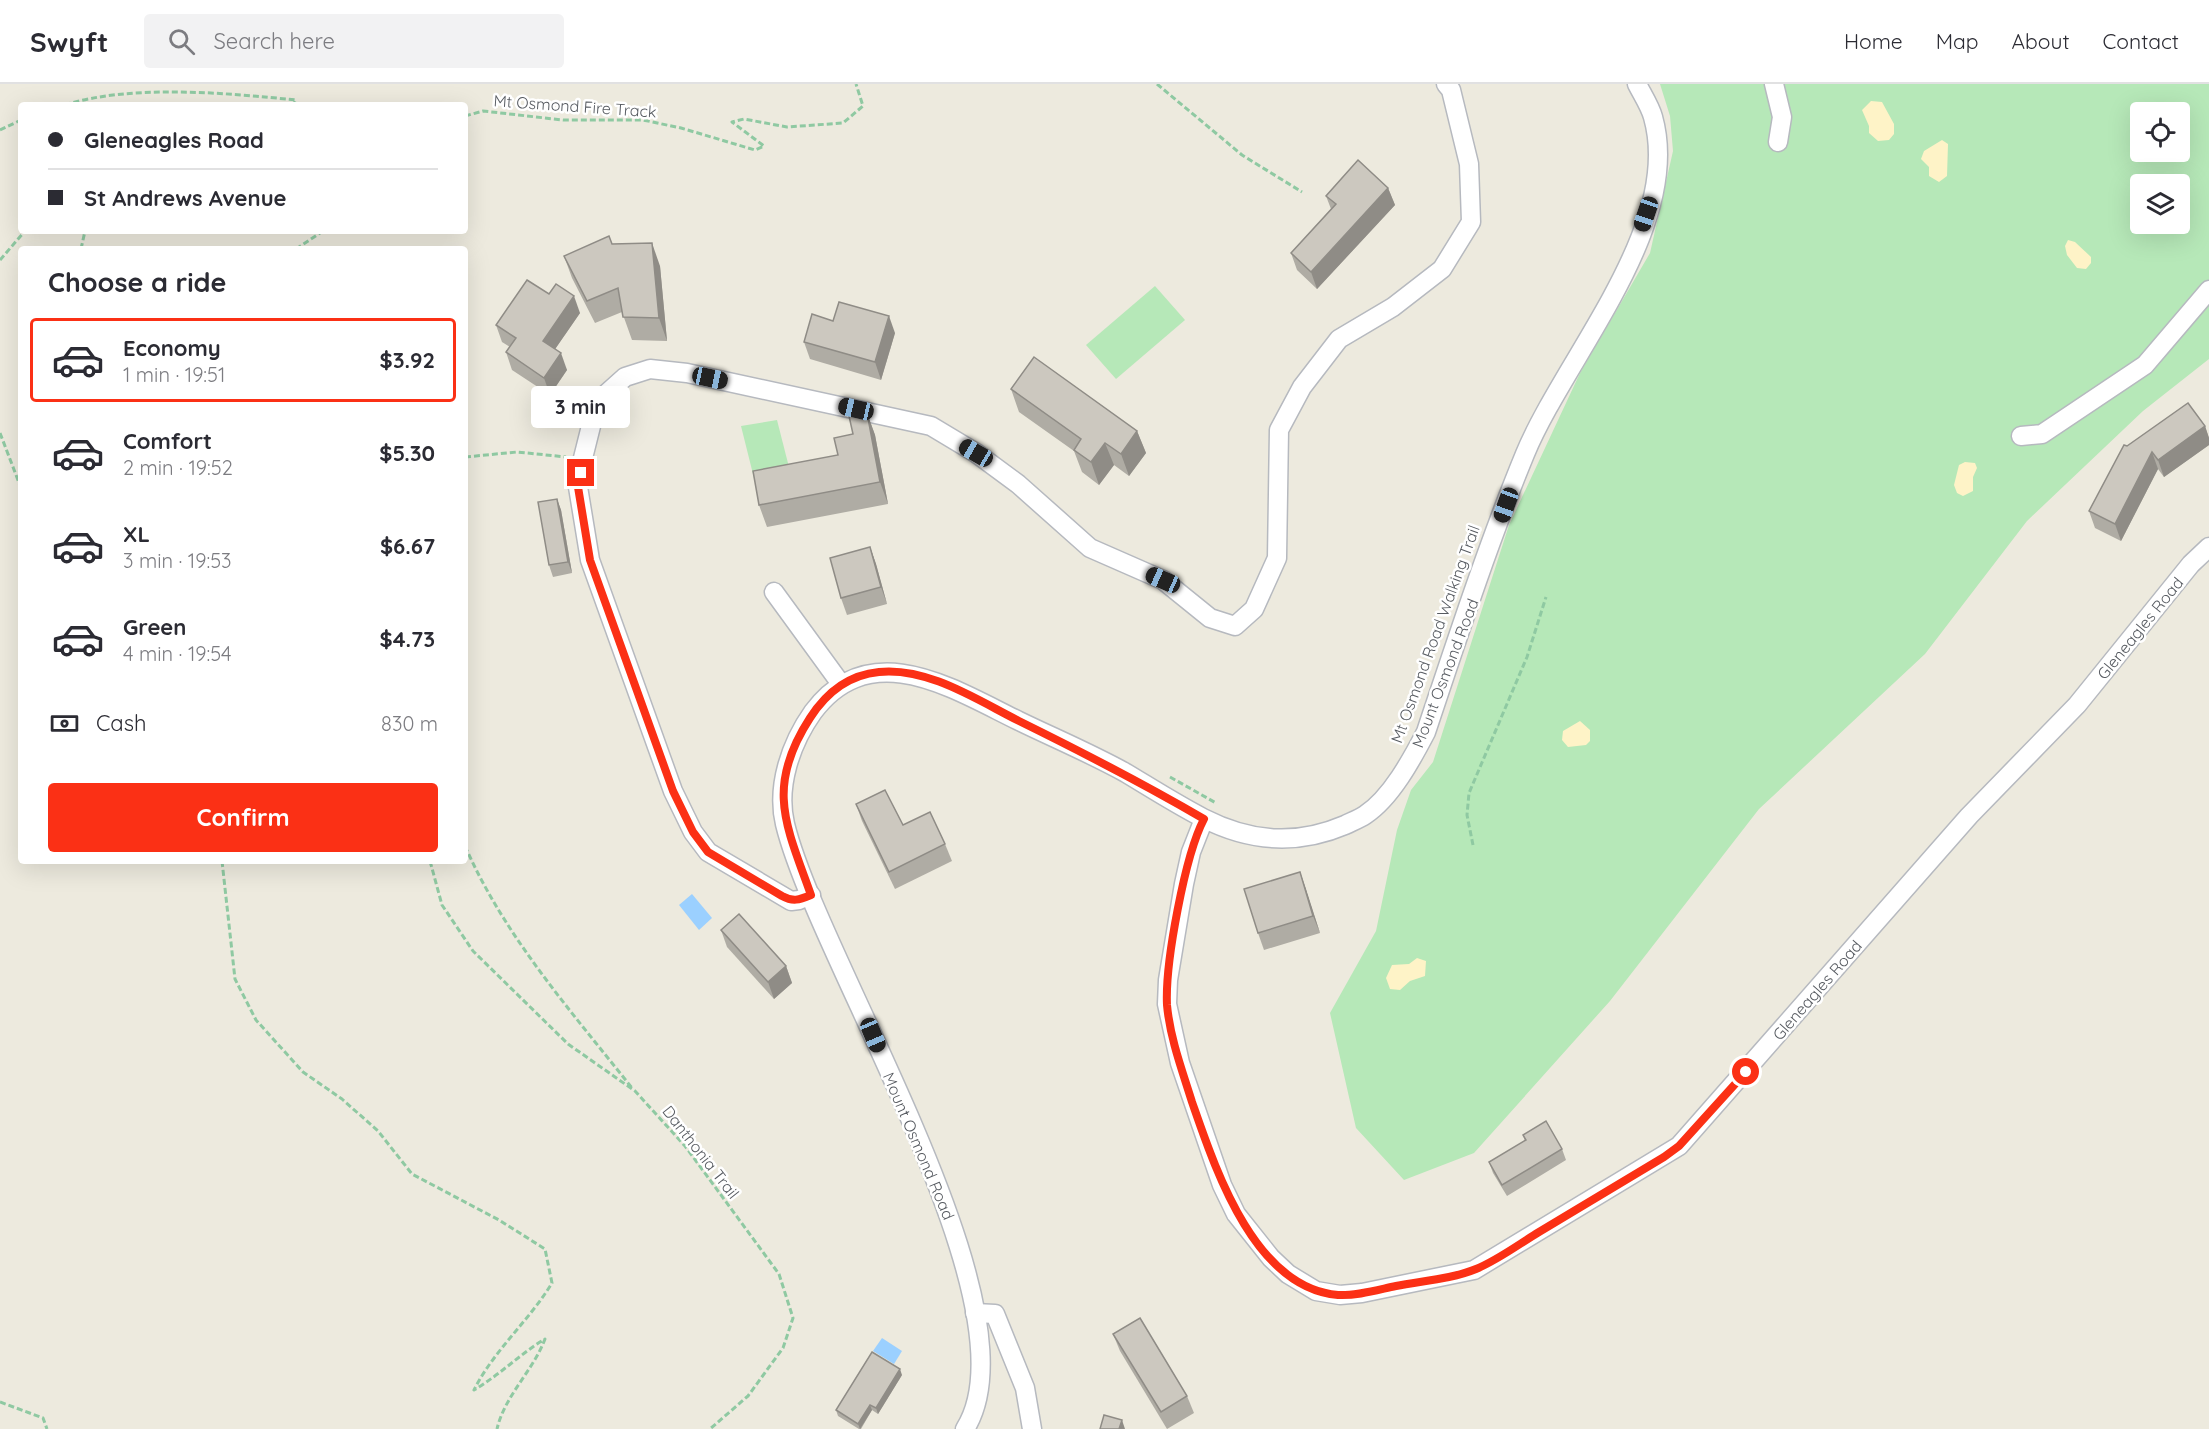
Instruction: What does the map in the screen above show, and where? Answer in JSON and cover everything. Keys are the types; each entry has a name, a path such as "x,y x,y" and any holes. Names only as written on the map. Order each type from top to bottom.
{"street":[{"path":"811,895 791,901 708,852 693,832 673,791 590,560 578,487 593,418 606,394 625,377 650,369 687,373 931,426 976,453 1018,484 1090,548 1163,580 1210,618 1235,626 1254,609 1277,558 1279,430 1302,387 1339,339 1393,307 1442,269 1471,222 1469,164 1450,90 1446,84"},
{"name":"Mount Osmond Road","path":"965,1429 974,1415 982,1385 980,1339 960,1244 921,1148 811,895 785,823 783,789 793,745 814,712 841,684 865,675 891,672 924,678 945,685 1120,770 1204,819 1239,832 1271,840 1296,840 1322,835 1366,815 1409,764 1426,732 1526,452 1570,368 1619,286 1652,196 1658,145 1652,115 1637,84"},
{"path":"1774,84 1782,117 1778,142"},
{"path":"2021,436 2042,434 2145,365 2209,290"},
{"name":"Gleneagles Road","path":"1204,819 1194,842 1184,884 1168,980 1167,1004 1183,1073 1222,1185 1236,1214 1271,1258 1288,1274 1316,1291 1340,1295 1362,1293 1474,1270 1679,1146 1969,816 2077,705 2191,564 2209,547"},
{"path":"774,592 841,684"},
{"path":"975,1313 992,1312 999,1321 1025,1388 1032,1429"}],"path":[{"name":"Mt Osmond Fire Track","path":"468,115 483,111 563,120 643,120 681,128 755,150 764,146 732,122 744,119 788,127 843,123 863,106 856,84"},
{"path":"1158,84 1242,155 1302,192"},
{"path":"78,102 121,92 235,94 296,100 295,102"},
{"path":"0,130 18,121"},
{"path":"0,260 22,234"},
{"path":"300,246 318,234"},
{"path":"0,433 18,480"},
{"path":"468,458 517,452 583,458"},
{"path":"1473,845 1467,815 1469,793 1527,657 1546,597"},
{"path":"1162,772 1222,807"},
{"path":"468,853 478,876 525,953 635,1091"},
{"path":"222,864 235,979 256,1020 303,1072 342,1099 378,1131 411,1174 499,1220 545,1249 552,1283 537,1308 505,1342 474,1390 500,1375 530,1348 545,1339 540,1353 512,1393 497,1429"},
{"name":"Danthonia Trail","path":"431,864 442,905 473,951 568,1044 635,1091 685,1146 779,1274 793,1318 783,1348 748,1396 710,1429"},
{"path":"0,1402 43,1418 47,1429"}],"green space":[{"path":"1660,84 2209,84 2209,359 2143,411 2027,521 1925,654 1759,809 1610,1001 1474,1153 1404,1180 1356,1128 1330,1013 1376,931 1397,830 1411,790 1433,762 1509,525 1580,373 1650,253 1673,151 1670,116"},
{"path":"1155,286 1185,320 1116,379 1086,345"},
{"path":"777,420 792,479 756,486 741,426"}],"sand":[{"path":"1871,101 1882,102 1894,124 1894,134 1889,140 1878,141 1869,133 1869,126 1862,110"},
{"path":"1942,140 1948,144 1947,176 1939,182 1929,176 1929,167 1921,159 1924,151"},
{"path":"2068,240 2075,242 2091,257 2091,263 2086,269 2077,268 2067,255 2065,246"},
{"path":"1965,462 1975,463 1977,468 1973,477 1973,491 1963,496 1957,493 1954,485 1959,465"},
{"path":"1580,721 1590,730 1590,741 1586,745 1568,747 1562,740 1563,731"},
{"path":"1417,958 1426,961 1425,976 1410,981 1400,990 1390,989 1386,978 1392,965 1409,964"}],"water":[{"path":"692,894 712,918 699,930 679,905"},
{"path":"882,1338 902,1351 894,1364 873,1351"}],"building":[{"path":"1358,160 1388,188 1311,272 1291,253 1336,204 1326,196"},
{"path":"609,236 612,244 652,243 659,318 623,317 618,288 587,301 564,256"},
{"path":"527,280 549,294 556,284 574,296 543,341 561,353 544,378 506,352 516,338 496,325"},
{"path":"839,302 889,316 875,362 804,342 812,314 833,321"},
{"path":"1034,357 1137,431 1121,454 1105,443 1091,462 1074,450 1081,439 1011,389"},
{"path":"2188,403 2205,426 2158,460 2152,452 2115,524 2089,511 2124,445 2127,446"},
{"path":"867,413 880,482 759,505 753,471 838,455 834,438 853,434 849,416"},
{"path":"557,499 568,562 549,565 538,502"},
{"path":"870,547 881,587 841,598 830,558"},
{"path":"885,790 903,825 930,812 945,844 889,872 856,804"},
{"path":"1300,872 1313,916 1258,933 1244,889"},
{"path":"739,914 786,966 768,982 721,930"},
{"path":"1546,1121 1562,1149 1502,1185 1489,1162 1526,1140 1523,1135"},
{"path":"1140,1318 1187,1396 1161,1412 1113,1334"},
{"path":"872,1352 900,1369 876,1408 870,1405 858,1424 836,1410"},
{"path":"1104,1415 1122,1420 1119,1429 1100,1429"}],"route":[{"path":"581,473 578,487 590,560 673,791 693,832 708,852 791,901 811,895 785,823 783,789 793,745 814,712 841,684 879,672 907,674 945,685 1120,770 1204,819 1191,852 1176,927 1168,980 1167,1004 1171,1029 1207,1143 1222,1185 1236,1214 1271,1258 1307,1287 1329,1294 1362,1293 1474,1270 1664,1157 1679,1146 1746,1072"}]}
